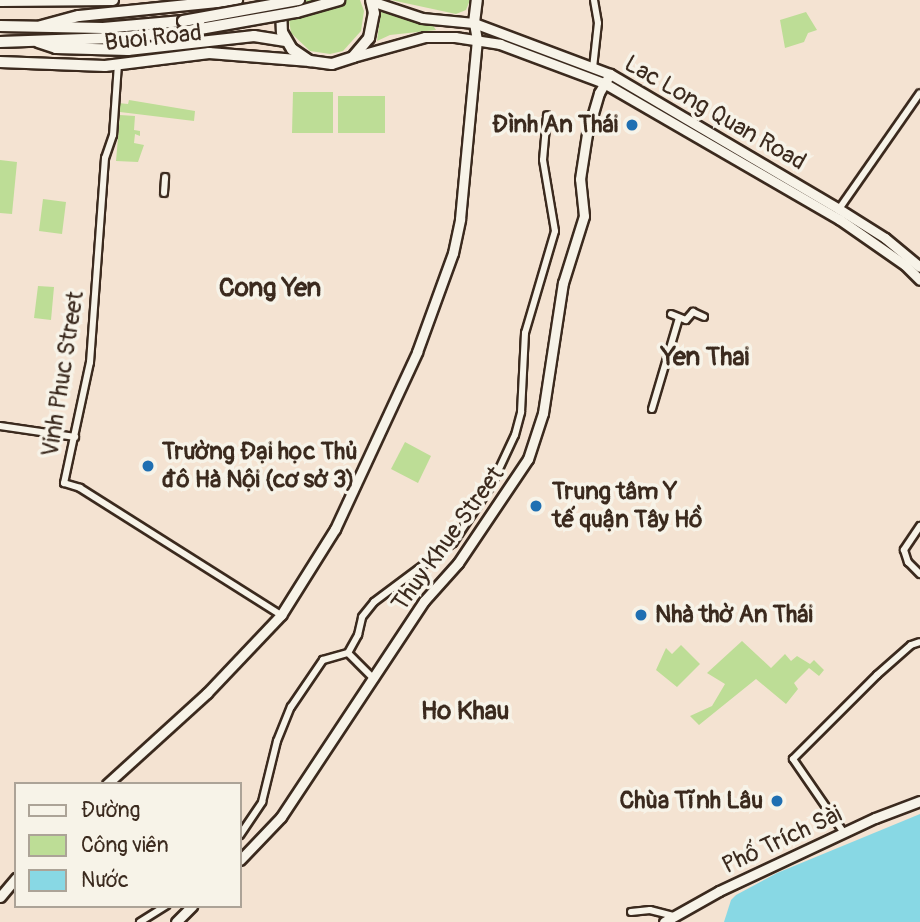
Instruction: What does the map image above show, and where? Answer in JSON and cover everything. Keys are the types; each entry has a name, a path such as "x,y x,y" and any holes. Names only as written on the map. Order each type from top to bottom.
{"highway":[{"path":"41,26 79,16 237,0"},
{"path":"283,0 280,22 286,41"},
{"path":"0,26 183,27 299,0"},
{"path":"0,42 38,42 183,27 297,12 339,0"},
{"path":"38,42 55,48 128,50 254,36 286,41 310,61 332,64 353,57 369,38 373,26 371,0"}],"main road":[{"name":"Buoi Road","path":"0,1 113,0"},
{"path":"371,0 422,18 474,23"},
{"path":"109,782 207,693 281,615 335,529 439,298 453,253 460,219 477,40 474,23 477,0"},
{"name":"Lac Long Quan Road","path":"474,23 593,68 800,190 920,267"},
{"path":"353,57 425,37 477,40"},
{"name":"Lac Long Quan Road","path":"477,40 500,44 607,78"},
{"name":"Buoi Road","path":"0,62 118,64 209,53 310,61"},
{"name":"Thuy Khue Street","path":"242,858 281,817 424,601 458,563 490,520 528,458 540,427 563,283 584,216 580,180 582,160 607,78"},
{"name":"Lac Long Quan Road","path":"800,190 839,209 920,280"},
{"name":"Phố Trích Sài","path":"664,922 719,891 920,801"},
{"path":"0,897 14,880"},
{"path":"176,922 190,908"}],"street":[{"path":"593,68 598,23 594,1"},
{"name":"Vinh Phuc Street","path":"118,64 111,143 106,158 90,355 64,483 80,488 281,615"},
{"path":"839,209 920,93"},
{"path":"242,832 262,802 277,741 291,707 323,660 348,653 368,609 453,543 499,472 515,435 521,412 525,333 555,231 543,160 547,115"},
{"path":"164,193 165,177"},
{"path":"671,314 686,320 693,312 704,317"},
{"path":"652,408 679,318"},
{"path":"0,426 75,437"},
{"path":"475,510 490,520"},
{"path":"920,526 904,550 908,562 920,574"},
{"path":"844,833 793,759 877,675 911,645 920,642"},
{"path":"348,653 374,679"},
{"path":"141,922 163,908"},
{"path":"631,912 650,910 674,916"}],"green space":[{"path":"292,0 360,0 364,11 361,31 343,51 330,54 310,51 291,33 288,13"},
{"path":"391,0 470,0 466,10 456,14"},
{"path":"381,12 432,24 436,30 390,35 377,41"},
{"path":"806,12 817,30 808,33 804,42 785,48 780,20"},
{"path":"293,92 333,92 333,133 292,133"},
{"path":"338,96 385,96 385,133 338,133"},
{"path":"129,100 195,111 194,121 120,112 118,103 128,104"},
{"path":"120,115 135,116 134,130 140,131 140,136 135,134 134,143 144,145 138,162 116,161"},
{"path":"0,160 17,162 12,214 0,213"},
{"path":"43,199 66,202 62,234 39,231"},
{"path":"38,286 54,287 51,320 34,318"},
{"path":"405,442 431,456 418,483 391,469"},
{"path":"742,641 771,668 785,654 791,661 797,656 810,664 814,660 824,670 819,676 809,668 794,683 798,689 786,704 756,679 699,725 690,716 712,706 725,684 707,673"},
{"path":"681,645 700,664 677,687 656,670 666,648 672,654"}],"water":[{"path":"920,814 920,922 724,922 731,900 736,895 777,873"}],"place":[{"name":"Đình An Thái","path":"632,125"},
{"name":"Trường Đại học Thủ đô Hà Nội (cơ sở 3)","path":"148,466"},
{"name":"Trung tâm Y tế quận Tây Hồ","path":"536,506"},
{"name":"Nhà thờ An Thái","path":"641,615"},
{"name":"Chùa Tĩnh Lâu","path":"777,801"}],"district":[{"name":"Cong Yen","path":"270,289"},
{"name":"Yen Thai","path":"705,358"},
{"name":"Ho Khau","path":"465,712"}]}
